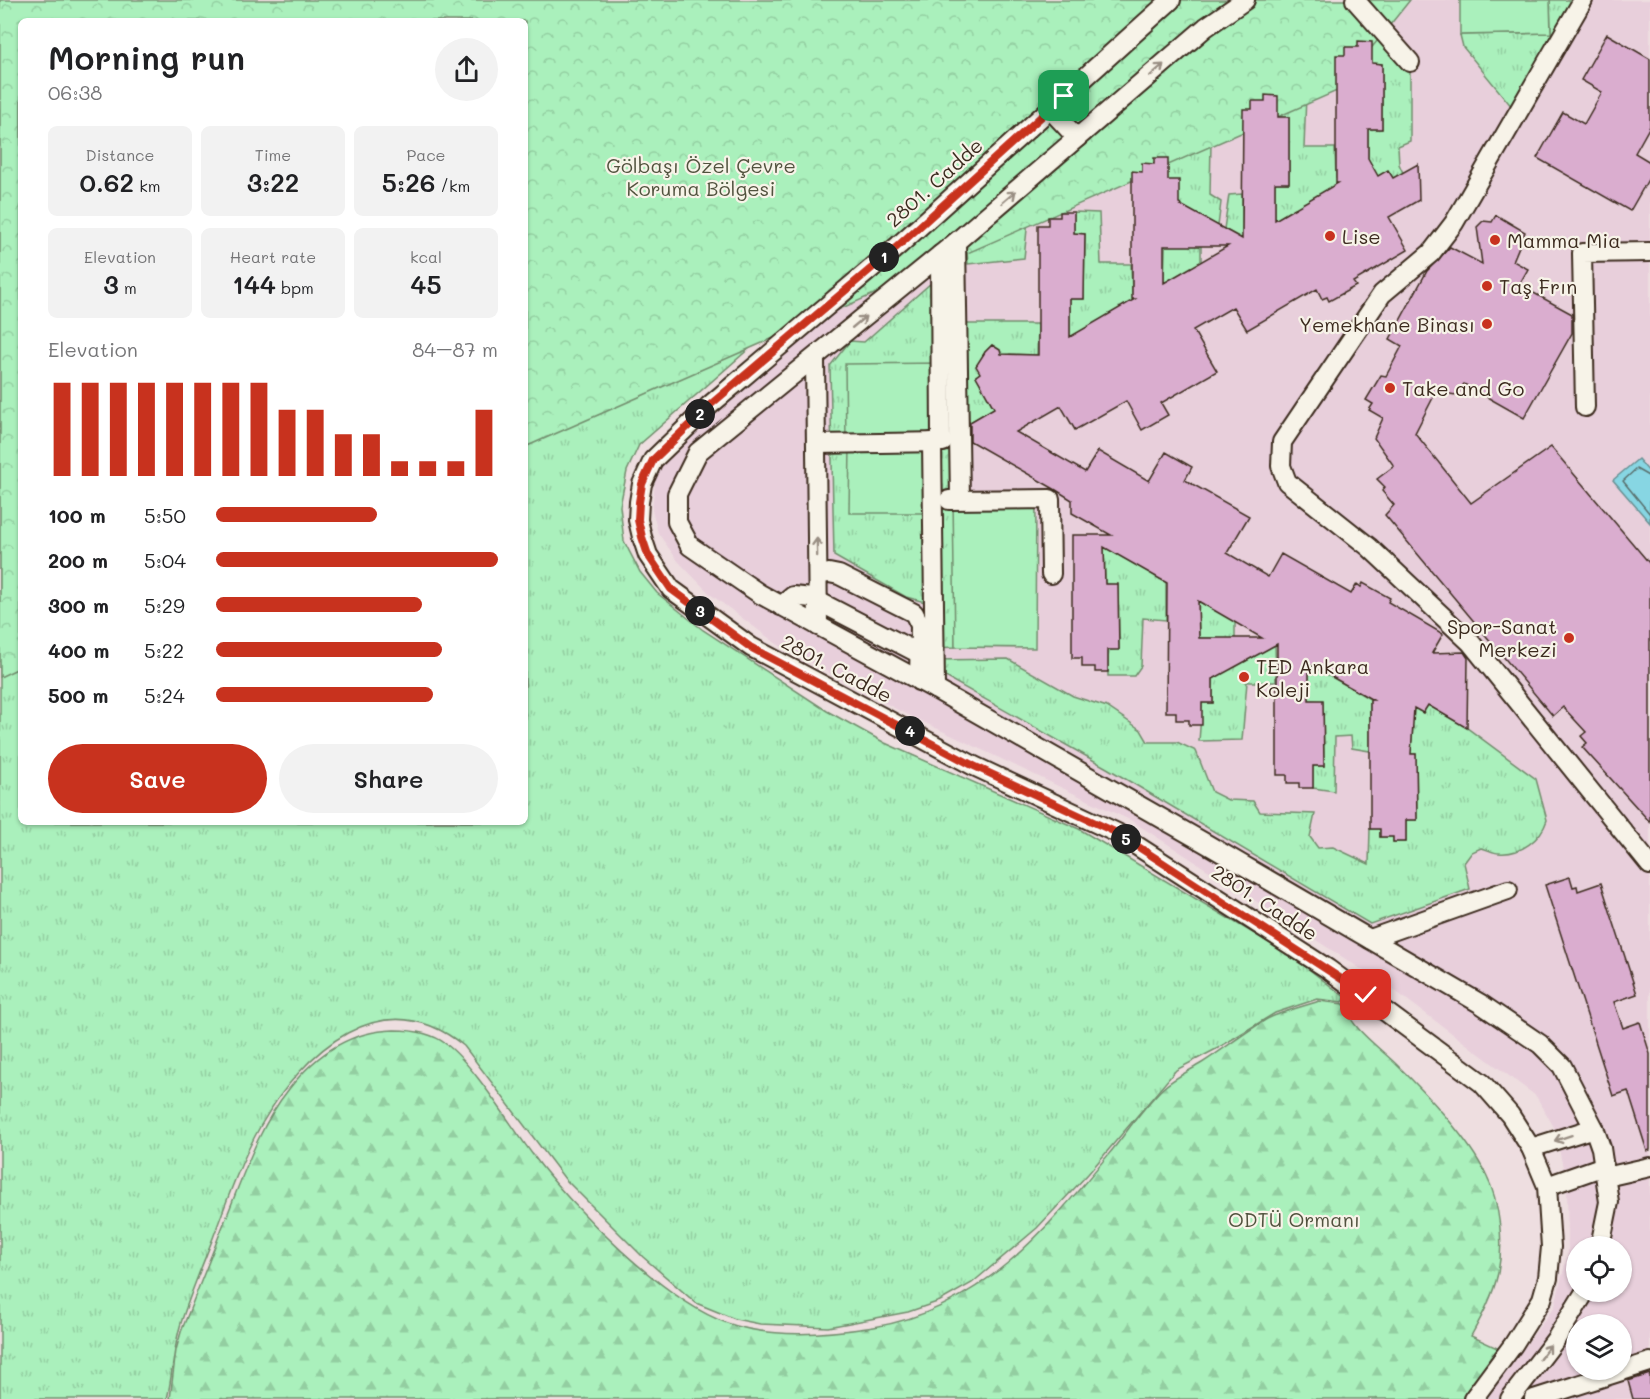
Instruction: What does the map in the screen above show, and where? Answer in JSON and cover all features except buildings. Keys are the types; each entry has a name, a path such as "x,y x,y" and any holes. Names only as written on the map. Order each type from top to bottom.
{"street":[{"name":"2801. Cadde","path":"1171,0 899,245 710,405 653,460 642,484 638,520 648,555 671,589 750,647 974,766 1117,833 1328,969 1482,1083 1510,1115 1531,1148 1547,1186 1551,1247 1548,1278 1542,1299 1513,1345 1473,1399"},
{"path":"1245,0 1206,27 956,242 814,360 698,452 677,494 677,522 690,546 760,594 927,685 1370,939 1481,1004 1540,1044 1562,1066 1594,1128 1610,1202 1602,1236"},
{"path":"1354,0 1410,62"},
{"path":"1583,0 1454,223 1431,253 1382,294 1282,442 1281,466 1287,482 1369,547 1471,643 1650,865"},
{"path":"1050,109 1077,138"},
{"path":"927,685 932,500 944,442 956,242"},
{"path":"1585,407 1582,253 1650,252"},
{"path":"940,255 944,442 960,499"},
{"path":"814,360 818,626"},
{"path":"816,444 944,442"},
{"path":"932,500 1050,499 1051,574"},
{"path":"818,575 830,573 839,575 914,613 919,619 920,654 927,685"},
{"path":"781,606 793,596 818,601 920,654"},
{"path":"1370,939 1508,890"},
{"path":"1531,1148 1594,1128"},
{"path":"1547,1186 1605,1172 1650,1167"},
{"path":"1510,1399 1556,1339 1579,1302"},
{"path":"1534,1399 1650,1362"}],"shaded area":[{"name":"TED Ankara Koleji","path":"1194,0 1650,0 1650,1399 1486,1399 1555,1306 1566,1260 1566,1302 1632,1302 1632,1236 1568,1236 1567,1185 1554,1127 1536,1096 1398,993 1132,821 898,710 777,644 710,594 678,561 658,533 652,510 656,473 676,449"}],"green space":[{"name":"Gölbaşı Özel Çevre Koruma Bölgesi","path":"0,0 1410,0 1337,91 528,446 528,18 18,18 18,668 0,677"},
{"path":"1140,0 919,200 639,445 627,471 620,506 624,541 640,572 657,593 703,630 827,711 885,743 1079,829 1293,957 1346,998 1343,1002 1317,999 1275,1013 1218,1048 1176,1070 1088,1174 1037,1228 972,1283 940,1301 908,1312 828,1327 760,1324 735,1319 696,1303 643,1257 565,1179 464,1046 433,1027 404,1020 375,1022 348,1033 322,1050 299,1072 278,1098 261,1125 235,1180 192,1291 178,1332 167,1399 0,1399 0,110 18,142 18,825 528,825 528,21"},
{"path":"1351,0 1410,67 1410,141 1398,146 1399,164 1404,175 1393,178 1388,171 1375,178 1368,166 1368,129 1382,129 1382,64 1371,63 1028,220 1024,258 968,264 967,252"},
{"path":"1460,0 1550,0 1551,33 1460,35"},
{"path":"1550,0 1572,0 1512,107 1463,47 1460,35 1551,33"},
{"path":"1306,95 1304,148 1335,148 1336,178 1353,178 1302,204 1301,216 1295,208 1275,220 1275,183 1289,183 1289,118 1278,117 1278,96"},
{"path":"1211,143 1210,195 1221,202 1218,226 1201,217 1201,273 1191,267 1164,283 1168,158"},
{"path":"1242,194 1242,232 1260,239 1241,238 1224,229 1229,195"},
{"path":"1074,212 1099,213 1101,264 1131,264 1132,295 1149,295 1070,337 1070,299 1084,299 1085,234 1074,233"},
{"path":"956,261 955,647 934,648 933,604 906,597 834,556 830,366 850,341 864,342"},
{"path":"967,324 1038,324 1037,355 1010,354 1002,358 1000,350 992,345 985,352 980,373 976,376 992,405 1004,402 964,426"},
{"path":"941,363 932,513 849,513 850,444 846,444 845,364"},
{"path":"953,499 1036,499 1035,648 955,647"},
{"path":"1104,547 1166,582 1166,620 1143,618 1141,666 1134,676 1108,676 1108,650 1119,649 1118,585 1105,584"},
{"path":"1198,601 1235,621 1235,667 1275,645 1276,682 1247,682 1242,740 1199,741 1202,703 1213,703 1213,638 1199,638"},
{"path":"1008,659 1073,696 1107,707 1141,730 1148,742 1177,742 1196,751 1212,792 1228,800 1253,801 1260,812 1315,814 1310,837 1318,848 1333,847 1369,864 1370,829 1380,829 1380,837 1393,837 1393,842 1406,842 1406,820 1417,820 1416,754 1402,754 1412,741 1413,727 1405,719 1409,705 1423,713 1428,705 1467,728 1536,779 1547,820 1535,839 1515,851 1497,853 1481,848 1472,852 1464,863 1470,889 1370,924 1107,768 935,671 934,660"},
{"path":"1309,664 1370,699 1370,751 1352,748 1351,736 1335,737 1334,791 1313,788 1313,766 1324,766 1323,701 1309,700"},
{"name":"ODTÜ Ormanı","path":"1319,1001 1344,1004 1359,1030 1397,1065 1446,1117 1479,1161 1491,1186 1500,1223 1500,1262 1490,1298 1471,1336 1508,1353 1473,1399 170,1399 176,1350 181,1332 262,1131 279,1102 310,1065 335,1047 362,1035 378,1031 407,1031 428,1035 446,1044 457,1053 480,1080 533,1155 571,1200 621,1251 649,1274 703,1312 727,1323 762,1331 800,1334 874,1327 913,1317 948,1303 980,1284 1037,1236 1113,1149 1149,1102 1167,1084 1267,1019"}],"water":[{"path":"1638,459 1650,473 1650,523 1613,480"}],"place":[{"name":"Lise","path":"1330,236"},
{"name":"Mamma Mia","path":"1495,240"},
{"name":"Taş Frın","path":"1487,286"},
{"name":"Yemekhane Binası","path":"1487,324"},
{"name":"Take and Go","path":"1390,388"},
{"name":"Spor-Sanat Merkezi","path":"1569,638"},
{"name":"TED Ankara Koleji","path":"1244,677"}],"route":[{"path":"1064,96 899,245 710,405 653,460 642,484 638,520 648,555 671,589 750,647 974,766 1117,833 1366,995"}]}
